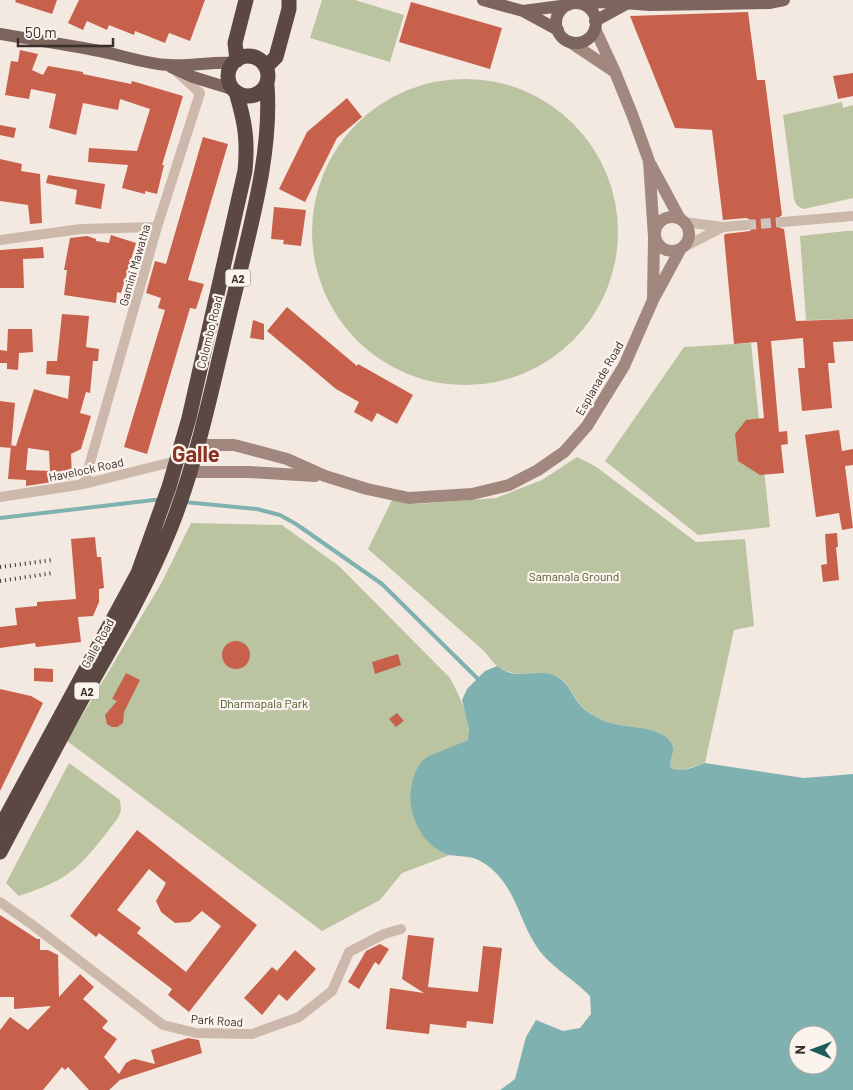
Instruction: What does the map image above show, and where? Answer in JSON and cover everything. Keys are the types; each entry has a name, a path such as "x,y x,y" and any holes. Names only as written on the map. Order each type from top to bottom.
{"highway":[{"path":"235,61 247,56 253,57 259,59 266,67 268,73 267,85 259,94 253,96 241,95 234,90 228,78 235,61 235,43 246,0"},
{"path":"266,67 276,57 289,9 289,0"},
{"name":"Colombo Road","path":"190,470 242,263 266,150 268,121 267,85"},
{"name":"Colombo Road","path":"176,461 188,418 245,171 248,148 247,134 234,90"},
{"path":"190,470 176,461 197,446"},
{"name":"Galle Road","path":"0,852 123,626 148,578 171,527 175,495 176,461"},
{"name":"Galle Road","path":"0,828 138,573 156,521 190,470"}],"main road":[{"path":"483,0 522,11 558,30"},
{"path":"522,11 574,4 610,2 716,4 769,3 784,0"},
{"path":"574,4 559,13 556,25 565,39 570,42 582,42 588,39 595,25 628,3"},
{"path":"574,4 591,10 595,25"},
{"path":"0,34 169,65 235,61"},
{"path":"169,65 194,77 234,90"}],"street":[{"name":"Esplanade Road","path":"595,25 632,114 648,161 682,220"},
{"path":"570,42 615,72"},
{"name":"Gamini Mawatha","path":"84,484 157,227 200,93 169,65"},
{"name":"Esplanade Road","path":"648,161 654,237 653,300"},
{"path":"783,222 853,216"},
{"path":"723,227 682,249 672,252 664,250 658,245 654,237 658,225 670,217 723,227 746,225"},
{"path":"682,220 689,235 682,249"},
{"path":"0,240 82,229 157,227"},
{"name":"Esplanade Road","path":"197,446 234,445 287,459 325,476 367,489 409,498 472,494 509,485 538,470 564,452 587,426 624,366 653,300 682,249"},
{"name":"Havelock Road","path":"0,498 84,484 176,461"},
{"name":"Esplanade Road","path":"190,470 325,476"},
{"name":"Park Road","path":"0,902 164,1025 196,1033 252,1034 298,1017 332,991 349,952 384,934 401,929"}],"green space":[{"path":"322,0 355,0 404,15 390,62 310,38"},
{"path":"465,79 495,82 524,91 550,105 573,124 592,147 606,173 615,202 618,232 615,262 606,291 592,317 573,340 550,359 524,373 495,382 465,385 435,382 406,373 380,359 357,340 338,317 324,291 315,262 312,232 315,202 324,173 338,147 357,124 380,105 406,91 435,82"},
{"path":"842,102 843,108 853,105 853,198 804,209 797,206 794,199 783,115"},
{"path":"853,231 853,319 806,320 800,236"},
{"path":"751,343 770,527 698,535 605,461 684,347"},
{"name":"Samanala Ground","path":"577,457 595,466 696,542 745,539 754,626 734,630 705,763 680,771 671,768 673,746 666,737 652,730 616,724 600,719 581,706 567,684 558,677 543,674 512,673 498,667 483,650 368,549 392,500 416,504 496,498 542,480"},
{"name":"Dharmapala Park","path":"191,523 282,525 339,566 450,678 467,717 468,740 423,760 437,849 450,855 402,873 380,900 322,931 67,741 162,582"},
{"path":"69,763 120,800 121,810 118,818 89,854 69,873 51,884 19,896 6,883"}],"water":[{"path":"497,666 511,673 545,673 557,676 566,684 579,704 600,719 616,724 652,730 666,737 673,746 671,768 679,770 705,763 804,778 853,774 853,1090 500,1090 515,1079 526,1037 536,1020 563,1031 580,1028 591,1014 590,996 540,952 514,899 497,874 487,865 476,859 449,855 439,851 424,837 414,819 410,798 413,778 417,769 429,756 468,740 469,729 462,700 467,689 485,671"}],"building":[{"path":"16,0 57,0 52,14 15,2"},
{"path":"79,0 205,0 190,41 169,33 165,43 135,31 134,35 109,25 107,30 87,21 83,30 68,23"},
{"path":"411,2 502,28 490,69 399,42"},
{"path":"748,12 757,80 765,80 782,215 777,219 776,223 780,228 784,229 796,321 853,319 853,341 833,342 835,363 828,363 832,408 802,411 798,368 805,368 803,338 771,341 779,432 787,431 788,444 781,445 784,473 760,475 738,461 735,434 746,420 764,418 757,342 734,344 724,236 725,234 750,231 753,224 746,218 723,220 712,130 675,128 630,16"},
{"path":"20,50 38,54 32,70 43,75 48,66 83,72 83,74 131,84 132,81 183,96 162,165 164,165 157,194 145,191 145,194 122,188 128,165 88,162 89,148 137,151 150,109 120,99 118,110 83,103 76,135 49,128 56,94 31,89 29,99 5,95 11,61 18,62"},
{"path":"853,73 853,96 838,99 833,76"},
{"path":"347,98 362,117 337,138 305,202 279,189 307,132"},
{"path":"0,125 16,128 14,138 0,135"},
{"path":"203,137 228,144 188,280 204,284 196,309 190,308 147,454 124,447 165,310 158,308 161,298 146,293 155,261 166,264"},
{"path":"0,159 22,164 21,171 40,174 42,223 30,224 28,205 0,201"},
{"path":"48,175 105,184 101,209 75,204 77,190 46,183"},
{"path":"274,207 306,210 301,246 283,244 284,240 271,239"},
{"path":"111,235 136,243 121,293 117,292 116,303 64,295 67,270 64,270 70,238 87,236 96,239 96,241 109,243"},
{"path":"43,247 44,258 23,259 24,288 0,288 0,250"},
{"path":"287,307 357,366 358,364 413,395 397,424 377,413 372,422 354,412 359,402 336,389 267,331"},
{"path":"62,314 89,316 86,347 99,349 98,361 93,361 90,393 86,392 80,413 91,416 81,449 71,454 72,479 26,486 26,480 8,479 11,445 16,446 34,389 68,399 70,376 46,374 47,361 57,361","holes":["28,448 49,451 50,471 26,470"]},
{"path":"253,320 264,324 264,340 250,338"},
{"path":"8,329 32,329 33,352 19,353 18,370 7,369 7,363 0,363 0,350 7,351"},
{"path":"0,401 15,403 11,448 0,447"},
{"path":"839,430 842,451 853,449 853,465 845,466 853,528 842,530 839,513 816,517 805,435"},
{"path":"837,533 838,547 836,547 839,580 823,582 821,565 827,564 825,534"},
{"path":"95,537 97,557 101,557 104,588 99,589 99,602 93,616 78,617 81,642 36,647 35,643 0,648 0,627 17,625 15,608 37,606 37,602 76,599 71,539"},
{"path":"236,641 246,645 250,655 246,665 236,669 226,665 222,655 226,645"},
{"path":"398,654 401,665 375,674 372,662"},
{"path":"34,668 53,669 53,682 34,681"},
{"path":"126,673 140,680 124,712 123,723 117,727 112,727 107,724 105,715 117,701 112,699"},
{"path":"0,689 31,696 43,703 0,791"},
{"path":"397,713 404,721 396,727 389,719"},
{"path":"137,830 257,925 189,1012 168,995 172,989 99,933 96,937 70,916","holes":["149,869 166,883 156,901 161,912 175,923 190,922 202,911 221,926 186,972 137,933 141,928 117,910"]},
{"path":"0,915 37,939 40,939 40,950 48,950 58,955 59,997 80,974 94,987 83,999 108,1021 102,1028 117,1039 104,1057 119,1074 126,1063 131,1060 135,1059 155,1064 151,1050 188,1038 199,1040 202,1053 120,1080 109,1090 89,1090 68,1067 65,1070 62,1067 43,1090 0,1090 0,1030 10,1017 28,1030 51,1006 14,1009 14,997 0,997"},
{"path":"408,935 434,938 428,987 478,992 483,946 502,948 493,1024 467,1021 466,1028 430,1024 429,1034 386,1029 390,988 424,993 402,979"},
{"path":"380,944 389,949 379,965 375,962 359,989 348,982 366,951"},
{"path":"295,950 316,969 287,1001 279,994 262,1015 244,998 272,967 277,971"}],"waterway":[{"path":"0,518 162,500"},
{"path":"184,502 257,509 280,515 296,524 382,584 477,678"}],"tunnel":[{"path":"746,225 783,222"}],"railway":[{"path":"0,567 52,560"},
{"path":"0,581 53,573"}],"district":[{"name":"Galle","path":"196,453"}]}
